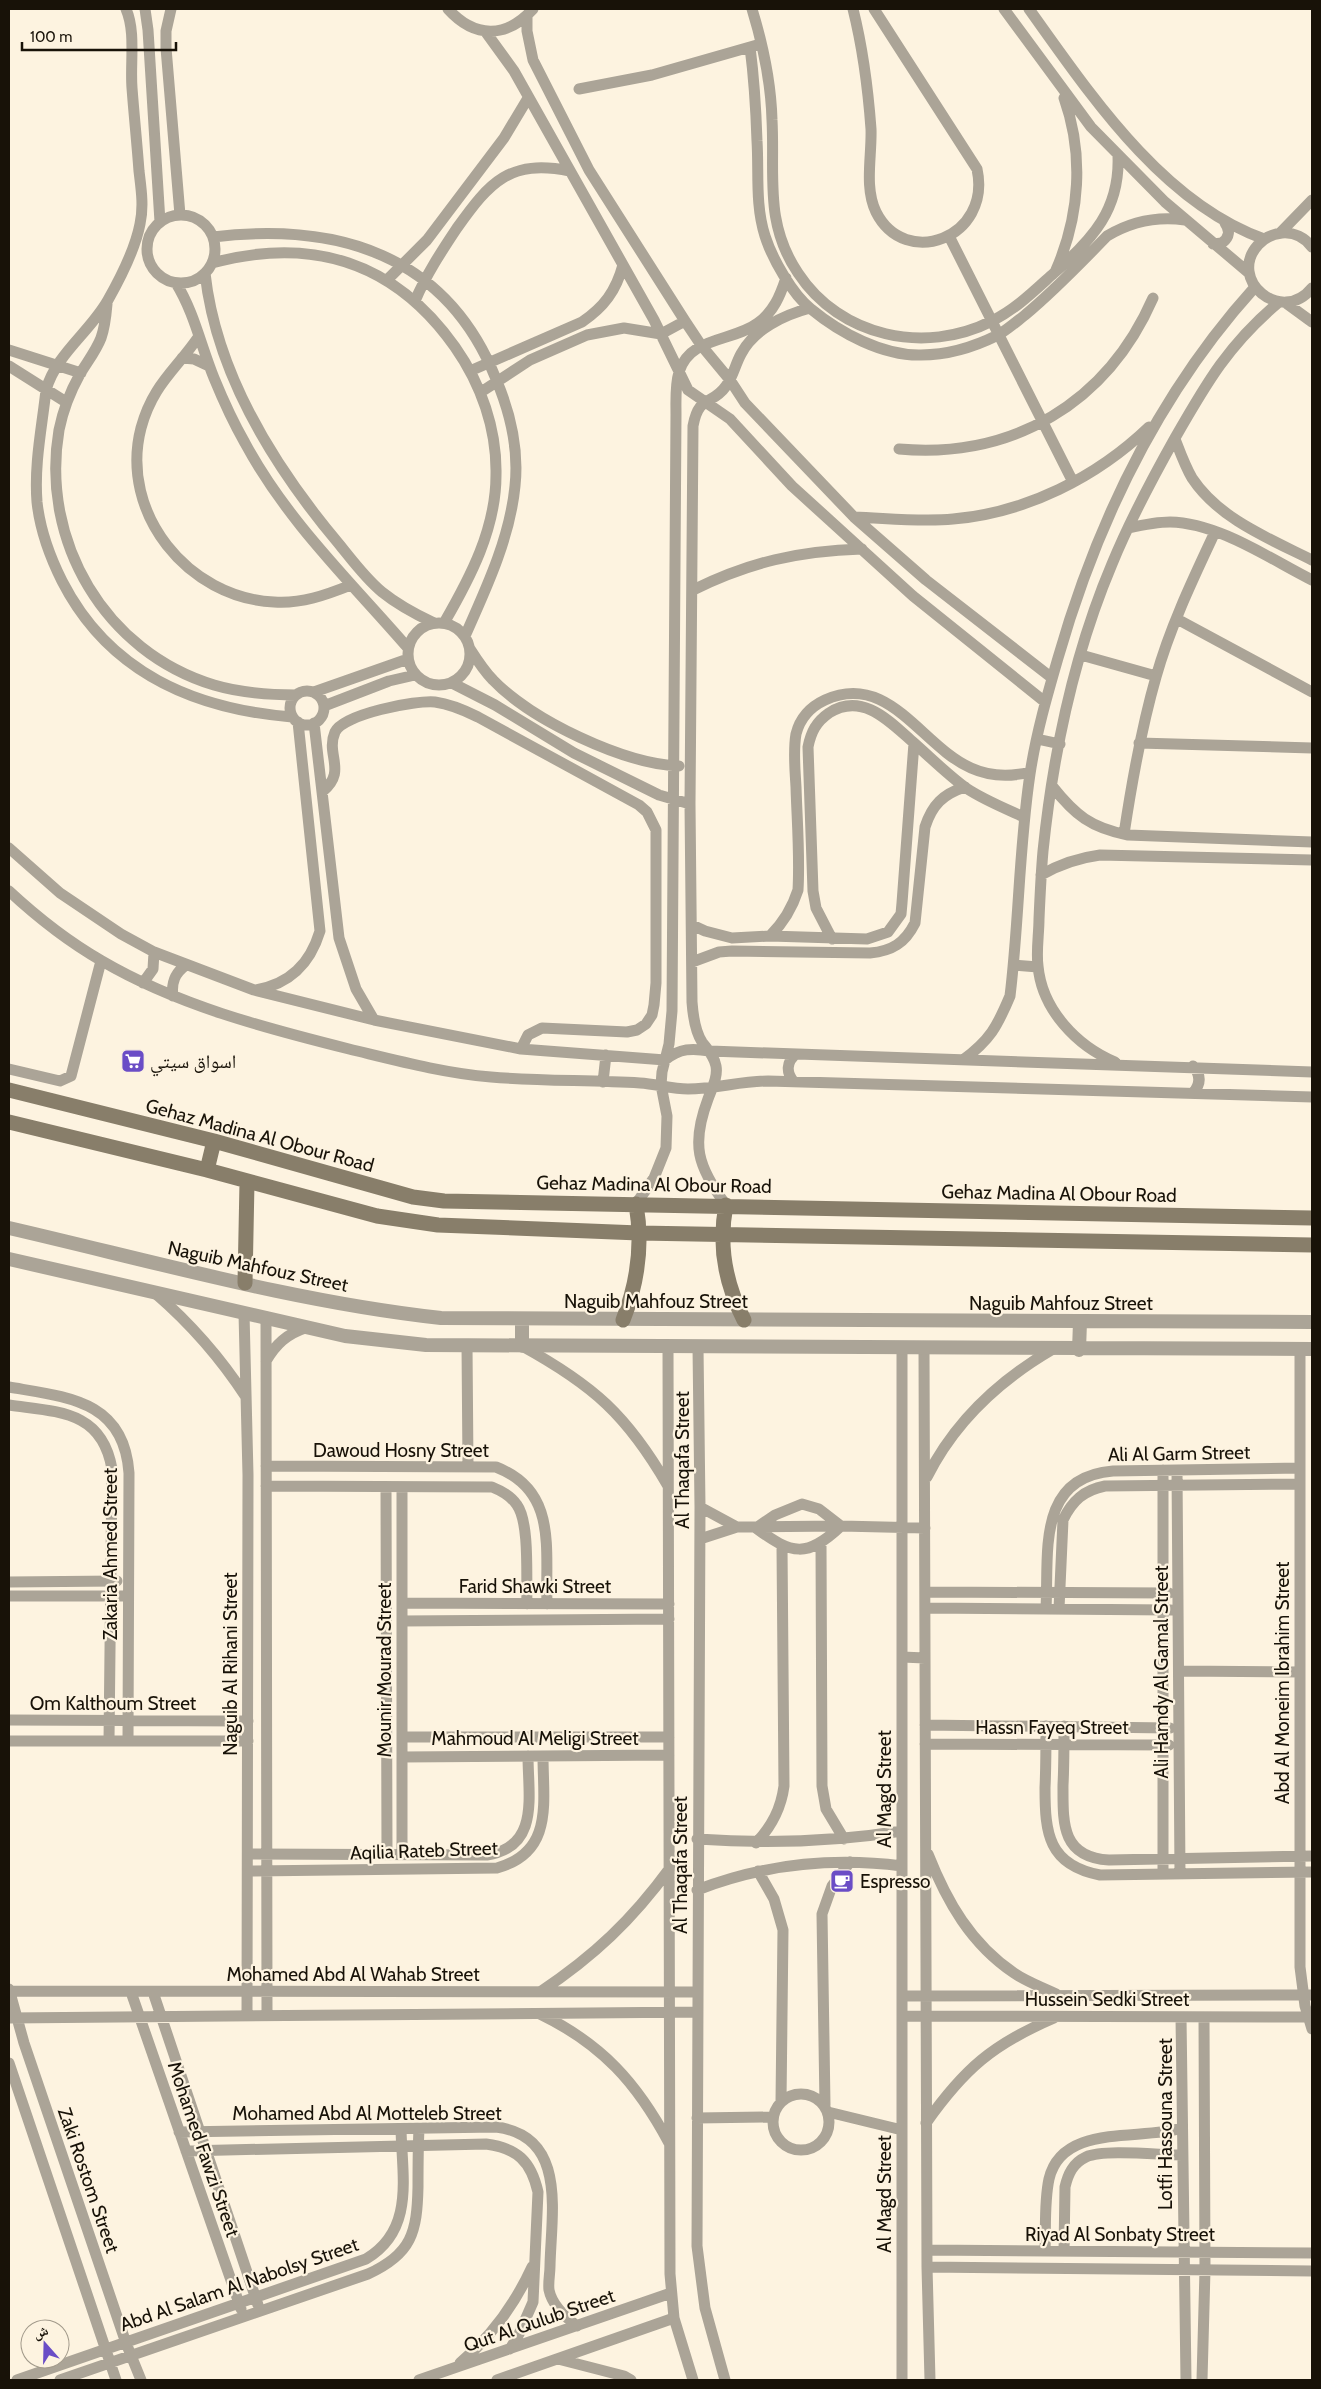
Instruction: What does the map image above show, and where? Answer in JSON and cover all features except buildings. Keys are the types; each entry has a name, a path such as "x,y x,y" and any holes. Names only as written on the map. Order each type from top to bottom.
{"main road":[{"name":"Gehaz Madina Al Obour Road","path":"9,1090 214,1142 413,1197 444,1201 726,1205 1312,1218"},
{"path":"9,1122 207,1170 377,1216 438,1225 640,1233 1312,1245"},
{"path":"207,1170 214,1142"},
{"path":"245,1283 247,1182"},
{"path":"624,1320 635,1283 640,1233 636,1204"},
{"path":"726,1205 722,1234 725,1268 729,1286 744,1320"},
{"path":"1190,1244 1191,1216"}],"street":[{"path":"126,9 130,25 132,86 142,214 134,245 107,302 92,324 56,364 46,390 35,474 37,504 48,549 69,594 82,614 114,650 139,670 170,688 206,702 234,709 295,719 303,725 314,724 323,714 324,706 319,695 314,692"},
{"path":"145,9 160,222"},
{"path":"171,9 166,30 166,48 180,215"},
{"path":"448,9 464,24 485,31 507,29 531,11"},
{"path":"752,9 756,45 771,99 774,217 790,261 808,286 827,305 844,317 862,326 889,335 917,339 938,338 969,331 991,321 1028,297 1081,248 1104,220 1116,188 1118,156"},
{"path":"853,9 867,80 871,133 870,187 873,205 882,221 904,238 931,241 949,236 962,226 973,213 979,192 977,169 874,9"},
{"path":"1004,9 1061,89 1091,127 1118,156 1185,220 1249,274 1255,287 1265,297 1282,303 1312,322"},
{"path":"1029,9 1095,99 1172,183 1225,223 1264,239"},
{"path":"531,11 527,32 533,60 589,170 701,345 730,380 745,403 854,517 926,580 1052,678"},
{"path":"485,31 509,62 661,334 688,390 730,419 792,486 914,596 1045,702"},
{"path":"579,89 652,75 756,45"},
{"path":"756,45 754,82 761,216 768,243 786,278 810,308 852,336 888,350 919,356 961,350 999,335 1049,294 1107,236 1117,230 1150,219 1185,220"},
{"path":"1054,274 1071,225 1076,190 1074,141 1061,89"},
{"path":"387,280 427,240 495,151 528,98"},
{"path":"415,301 424,281 444,248 481,194 496,182 513,173 532,168 551,167 570,171"},
{"path":"1249,274 1252,254 1264,239 1280,233 1312,200"},
{"path":"180,215 200,220 210,230 215,252 212,263 205,273 192,281 176,282 160,276 154,270 147,253 149,236 160,222 180,215"},
{"path":"1213,244 1222,243 1228,236 1229,231 1225,223"},
{"path":"213,237 268,232 325,237 352,244 404,265 445,299 462,318 489,363 497,381 513,430 516,457 516,485 504,538 465,636"},
{"path":"1280,233 1299,236 1312,247"},
{"path":"949,236 1073,482"},
{"path":"107,302 101,338 66,402 56,451 56,497 67,542 86,583 112,620 144,650 188,675 241,691 296,695 302,692 314,692 408,654 417,632 439,623 475,563 487,531 494,503 496,475 495,446 481,392 446,334 415,301 387,280 346,262 302,253 257,254 212,263"},
{"path":"470,371 582,322 594,314 613,292 623,265"},
{"path":"205,273 212,319 230,370 248,407 283,468 328,532 380,591 411,612 439,623 453,626 465,636 480,666 507,693 553,722 613,753 643,761 690,767"},
{"path":"636,1204 654,1178 666,1148 667,1116 661,1085 671,1028 676,414 679,372 688,357 701,345 737,334 758,323 775,305 786,278"},
{"path":"176,282 190,310 211,372 245,443 266,478 298,524 408,654 415,675 421,680 436,686 452,683 459,679 468,665 470,649"},
{"path":"963,1060 984,1044 1000,1022 1010,996 1014,965 1024,817 1036,739 1052,678 1092,555 1133,465 1160,417 1197,357 1222,323 1255,287"},
{"path":"1121,1065 1087,1047 1060,1020 1046,994 1038,967 1041,875 1052,786 1081,655 1111,566 1128,528 1199,395 1234,345 1253,324 1282,303 1300,299 1312,288"},
{"path":"899,450 936,451 972,447 1008,438 1042,423 1074,402 1102,378 1131,340 1153,298"},
{"path":"726,1205 704,1172 699,1155 697,1137 700,1119 716,1076 716,1065 710,1051 698,1034 692,1013 690,767 693,426 695,417 704,402 719,393 730,380 741,354 761,332 779,320 810,308"},
{"path":"481,392 530,360 587,335 624,328 661,334 685,321"},
{"path":"199,336 168,373 150,403 141,429 138,470 146,511 167,547 196,576 233,595 254,600 295,602 316,598 351,585"},
{"path":"9,350 81,373"},
{"path":"182,358 194,360 211,372 230,370"},
{"path":"9,366 66,402"},
{"path":"730,419 745,403"},
{"path":"854,517 953,519 1002,510 1047,495 1092,472 1131,445 1160,417"},
{"path":"1175,439 1191,476 1217,507 1242,523 1312,560"},
{"path":"266,478 283,468"},
{"path":"1128,528 1169,522 1188,524 1215,532 1312,580"},
{"path":"1124,834 1140,743 1156,676 1177,619 1215,532"},
{"path":"693,590 725,575 758,563 818,551 862,549"},
{"path":"1177,619 1312,692"},
{"path":"1081,655 1156,676"},
{"path":"324,706 389,681 415,675"},
{"path":"452,683 495,704 574,753 672,800 690,804"},
{"path":"770,936 783,923 793,907 798,890 796,733 800,721 808,711 819,703 844,694 871,696 892,706 969,768 999,776 1015,776 1030,772"},
{"path":"254,990 284,981 297,972 308,960 320,931 295,719 290,705 296,695"},
{"path":"322,792 334,779 336,770 333,740 335,732 340,725 354,718 411,703 434,702 457,707 478,717 639,805 647,812 656,830 656,983 652,1015 646,1024 637,1030 627,1032 542,1028 528,1035 521,1049"},
{"path":"832,939 816,908 813,891 808,759 810,736 822,718 832,711 858,706 882,714 965,787 984,799 1024,817"},
{"path":"314,724 339,938 356,988 374,1020"},
{"path":"1036,739 1060,744"},
{"path":"1140,743 1312,748"},
{"path":"692,925 705,931 732,938 770,936 866,939 878,937 892,928 901,914 914,744"},
{"path":"1052,786 1068,806 1085,821 1106,831 1124,834 1312,842"},
{"path":"692,962 718,952 732,950 884,952 898,946 908,936 915,923 925,827 930,812 939,799 952,791 965,787"},
{"path":"9,848 32,870 80,908 154,952 186,965 254,990 374,1020 521,1049 665,1060 682,1050 1193,1066 1312,1072"},
{"path":"1041,875 1080,857 1100,855 1312,860"},
{"path":"9,891 60,933 101,961 173,996 245,1020 401,1061 489,1077 661,1085 687,1089 750,1081 1312,1096"},
{"path":"143,983 153,969 154,952"},
{"path":"9,1069 60,1081 71,1076 101,961"},
{"path":"173,996 175,975 186,965"},
{"path":"1014,965 1038,967"},
{"path":"794,1082 789,1076 788,1068 790,1060 796,1054"},
{"path":"603,1082 606,1055"},
{"path":"1193,1066 1199,1079 1193,1093"},
{"name":"Naguib Mahfouz Street","path":"9,1228 245,1283 379,1311 441,1318 1312,1322"},
{"path":"9,1259 306,1328 386,1342 467,1346 1079,1350 1306,1349"},
{"path":"156,1293 202,1338 231,1374 246,1398"},
{"name":"Naguib Al Rihani Street","path":"244,1313 248,1573 247,2016"},
{"name":"Naguib Al Rihani Street","path":"266,1318 267,2016"},
{"path":"522,1319 522,1346"},
{"path":"1079,1350 1080,1322"},
{"path":"265,1362 282,1340 295,1331 306,1328"},
{"path":"467,1346 468,1467"},
{"path":"522,1346 556,1364 590,1388 621,1417 647,1450 668,1486"},
{"name":"Al Thaqafa Street","path":"668,1347 671,2293 674,2318 693,2380"},
{"name":"Al Thaqafa Street","path":"698,1347 700,1539 696,2216 699,2275 711,2334 725,2380"},
{"name":"Al Magd Street","path":"902,1348 902,2380"},
{"path":"924,1349 926,2123 930,2380"},
{"path":"925,1481 936,1458 968,1414 1008,1378 1053,1349"},
{"name":"Abd Al Moneim Ibrahim Street","path":"1306,1349 1300,1468 1300,1968 1307,1995 1312,2029"},
{"name":"Zakaria Ahmed Street","path":"9,1387 72,1398 98,1410 118,1432 128,1460 128,1741"},
{"name":"Zakaria Ahmed Street","path":"9,1405 65,1414 80,1419 93,1427 103,1439 109,1454 112,1469 109,1741"},
{"name":"Dawoud Hosny Street","path":"266,1466 496,1467 510,1472 523,1481 541,1506 544,1522 547,1604"},
{"path":"453,1467 453,1487"},
{"name":"Ali Al Garm Street","path":"1046,1609 1050,1526 1053,1512 1064,1494 1080,1480 1102,1472 1300,1468"},
{"name":"Ali Hamdy Al Gamal Street","path":"1163,1470 1163,1874"},
{"name":"Ali Hamdy Al Gamal Street","path":"1178,1470 1180,1874"},
{"path":"1080,1480 1086,1492"},
{"name":"Ali Al Garm Street","path":"1059,1609 1063,1520 1068,1509 1086,1492 1105,1486 1300,1484"},
{"name":"Dawoud Hosny Street","path":"266,1486 492,1487 510,1496 517,1504 524,1524 527,1604"},
{"name":"Mounir Mourad Street","path":"386,1486 387,1854"},
{"name":"Mounir Mourad Street","path":"402,1487 402,1854"},
{"path":"756,1528 781,1512 802,1504 819,1509 841,1526"},
{"path":"700,1508 736,1527"},
{"path":"756,1528 782,1546 795,1550 809,1549 821,1543 841,1526"},
{"path":"700,1539 736,1527 841,1526 924,1528"},
{"path":"821,1543 822,1786 826,1808 844,1839"},
{"path":"756,1843 769,1828 779,1811 784,1786 782,1546"},
{"path":"248,1573 267,1573"},
{"path":"9,1582 128,1581"},
{"path":"925,1592 1178,1593"},
{"path":"9,1596 128,1596"},
{"name":"Farid Shawki Street","path":"402,1603 669,1604"},
{"path":"925,1608 1178,1610"},
{"name":"Farid Shawki Street","path":"402,1621 669,1619"},
{"path":"902,1657 925,1658"},
{"path":"1179,1670 1300,1672"},
{"name":"Om Kalthoum Street","path":"9,1720 248,1720"},
{"path":"1300,1724 1312,1724"},
{"name":"Hassn Fayeq Street","path":"925,1725 1179,1728"},
{"path":"1046,1726 1046,1827 1053,1844 1065,1860 1087,1872 1100,1875 1312,1872"},
{"path":"1064,1726 1064,1827 1076,1848 1086,1855 1097,1859 1312,1856"},
{"name":"Mahmoud Al Meligi Street","path":"402,1737 669,1737"},
{"name":"Om Kalthoum Street","path":"9,1741 248,1741"},
{"path":"1300,1743 1312,1743"},
{"name":"Hassn Fayeq Street","path":"925,1744 1179,1745"},
{"name":"Mahmoud Al Meligi Street","path":"402,1757 669,1755"},
{"name":"Aqilia Rateb Street","path":"248,1854 487,1855 500,1853 512,1846 521,1837 527,1824 528,1756"},
{"name":"Aqilia Rateb Street","path":"248,1871 497,1868 512,1864 524,1856 535,1844 541,1830 544,1756"},
{"path":"697,1839 756,1843 814,1842 902,1831"},
{"path":"926,1847 949,1903 972,1936 985,1950 1016,1975 1060,1996"},
{"path":"758,1871 774,1899 783,1930 781,2102 773,2117 775,2134 786,2147 803,2151 812,2149 825,2138 829,2131 826,2109 822,1914 832,1886 850,1862"},
{"path":"697,1890 721,1880 798,1864 850,1862 902,1866"},
{"path":"540,1992 570,1972 612,1937 648,1897 670,1868"},
{"name":"Mohamed Abd Al Wahab Street","path":"9,1990 131,1992 697,1992"},
{"name":"Zaki Rostom Street","path":"9,1990 12,2018 141,2380"},
{"name":"Mohamed Fawzi Street","path":"131,1992 243,2317"},
{"name":"Mohamed Fawzi Street","path":"153,1992 260,2312"},
{"name":"Hussein Sedki Street","path":"902,1996 1307,1995"},
{"path":"12,2018 697,2012"},
{"path":"538,2013 567,2027 616,2066 641,2096 670,2145"},
{"name":"Hussein Sedki Street","path":"902,2016 1310,2017"},
{"path":"926,2123 947,2093 981,2059 1008,2040 1058,2016"},
{"name":"Lotfi Hassouna Street","path":"1181,2017 1186,2380"},
{"name":"Lotfi Hassouna Street","path":"1202,2380 1204,2017"},
{"name":"Zaki Rostom Street","path":"9,2063 116,2380"},
{"path":"781,2102 799,2094 809,2094 826,2109 902,2130"},
{"path":"697,2118 773,2117"},
{"path":"1046,2251 1048,2184 1053,2168 1064,2152 1072,2146 1090,2140 1159,2134 1182,2128"},
{"name":"Abd Al Salam Al Nabolsy Street","path":"16,2380 366,2260 387,2243 400,2220 402,2206 401,2129"},
{"name":"Abd Al Salam Al Nabolsy Street","path":"60,2380 388,2266 399,2256 414,2230 417,2216 418,2129"},
{"name":"Mohamed Abd Al Motteleb Street","path":"179,2132 509,2129 526,2137 540,2150 549,2167 552,2185 550,2290 560,2310 577,2326"},
{"name":"Mohamed Abd Al Motteleb Street","path":"186,2151 486,2144 501,2146 515,2153 526,2163 534,2177 538,2192 533,2302 527,2319 510,2349"},
{"path":"1064,2251 1065,2187 1071,2170 1078,2162 1094,2154 1182,2155"},
{"name":"Riyad Al Sonbaty Street","path":"927,2250 1312,2253"},
{"path":"455,2367 480,2346 502,2321 520,2293 534,2264"},
{"name":"Riyad Al Sonbaty Street","path":"927,2267 1312,2271"},
{"name":"Qut Al Qulub Street","path":"419,2380 671,2293"},
{"path":"497,2380 674,2318"},
{"path":"558,2359 624,2376 631,2380"}],"place":[{"name":"اسواق سيتي","path":"133,1061"},
{"name":"Espresso","path":"842,1881"}]}
